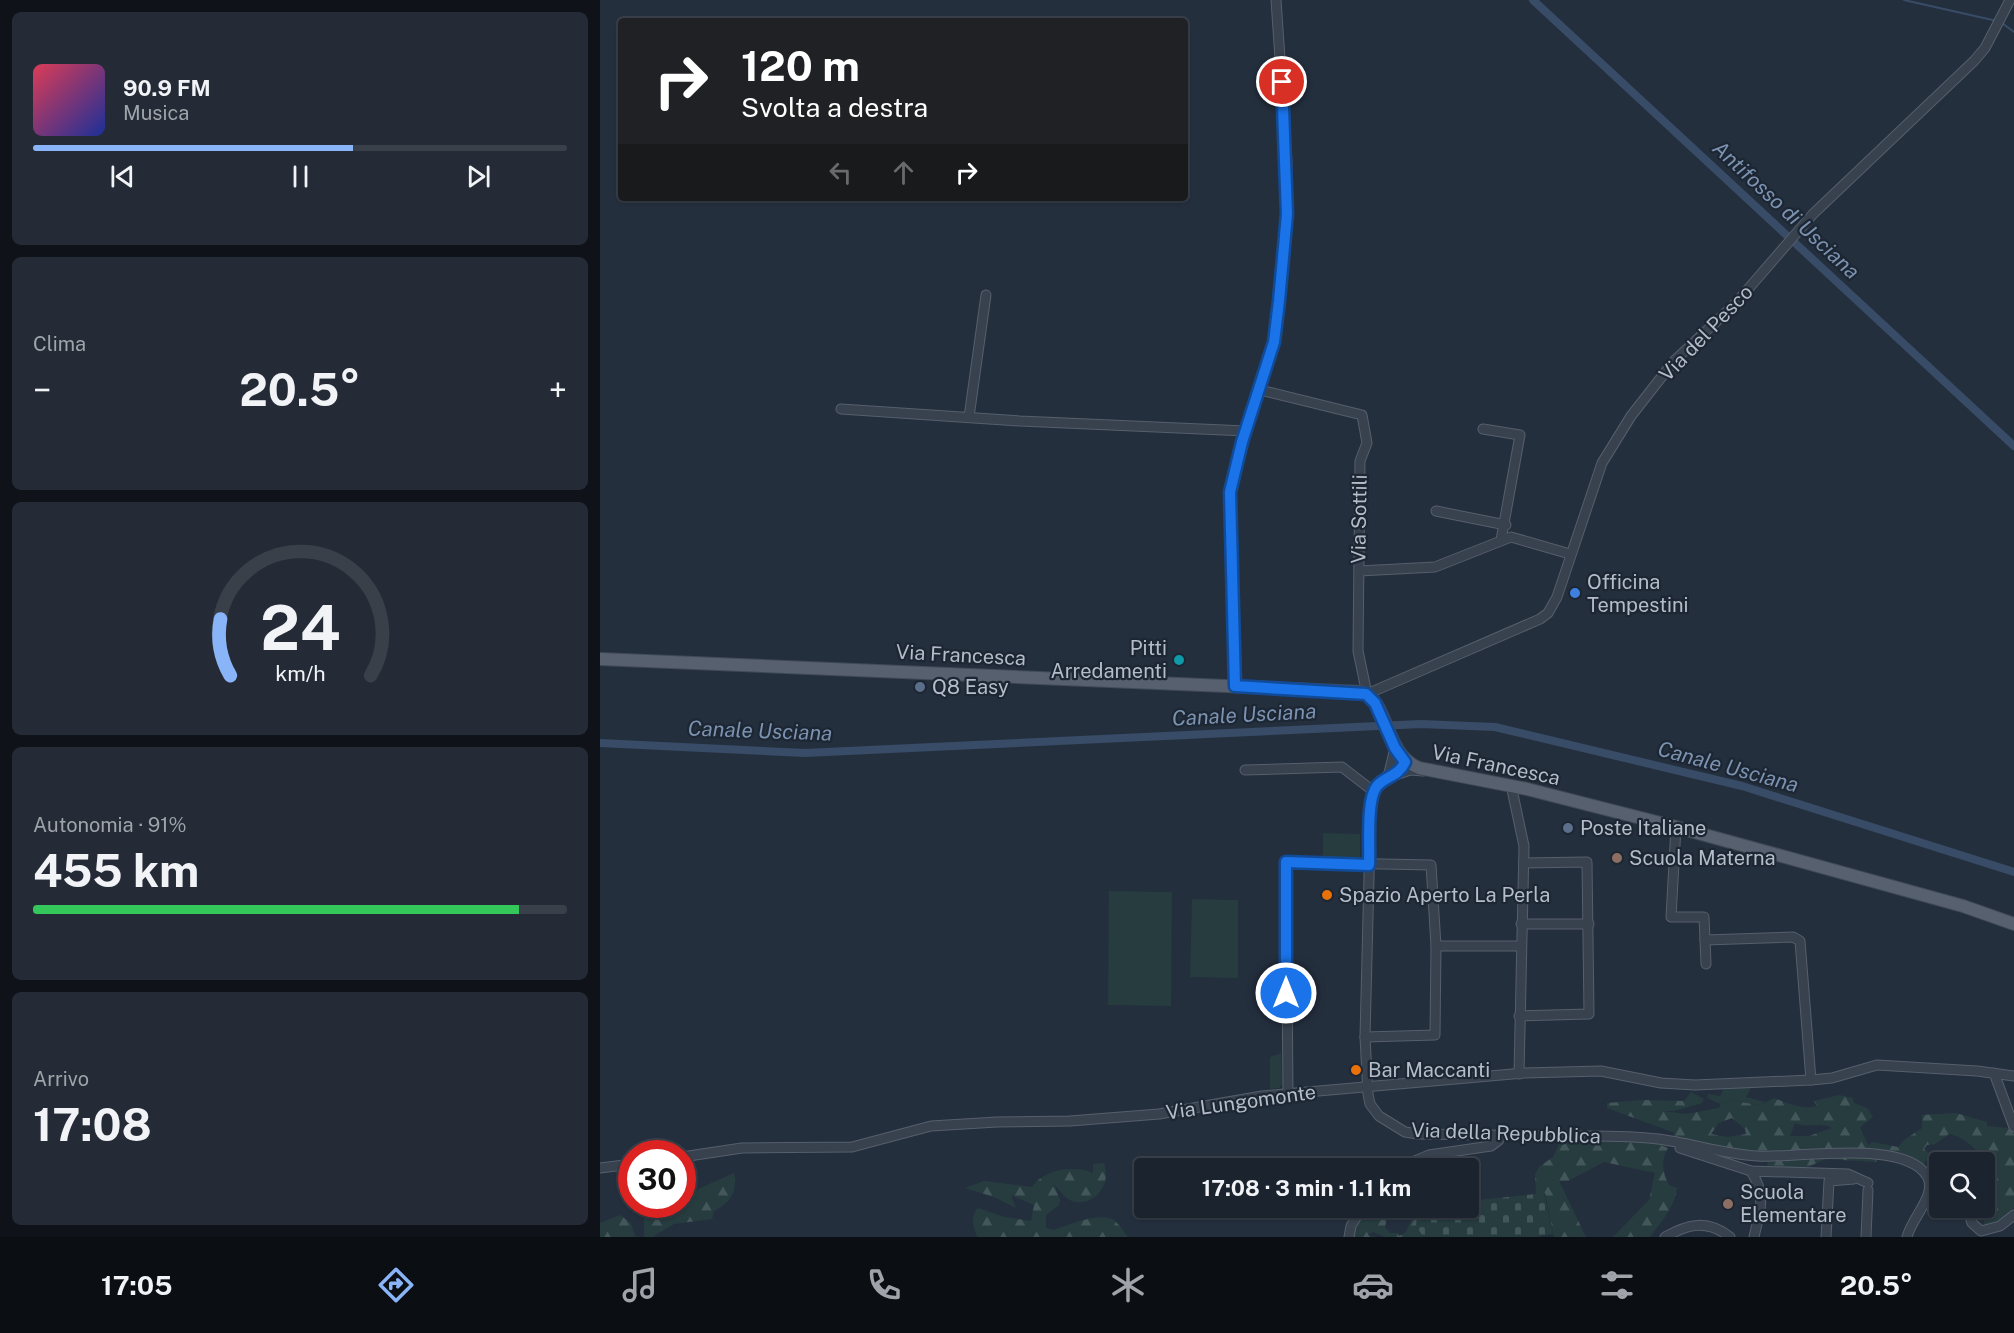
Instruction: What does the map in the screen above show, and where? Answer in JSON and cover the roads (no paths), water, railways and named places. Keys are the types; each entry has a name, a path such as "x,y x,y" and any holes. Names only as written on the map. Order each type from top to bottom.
{"main road":[{"name":"Via Francesca","path":"600,659 1235,686 1371,698 1395,748 1404,759 1426,771 1511,785 1676,827 1963,906 2014,924"}],"street":[{"path":"1235,686 1230,492 1246,431 1274,342 1287,214 1287,162 1276,0"},
{"name":"Via del Pesco","path":"1371,698 1540,619 1548,613 1557,597 1602,463 1631,416 1674,361 1736,303 1813,214 1974,61 1990,38 2010,0"},
{"path":"969,417 986,295"},
{"name":"Via Sottili","path":"1260,390 1362,415 1367,443 1360,461 1358,651 1371,698"},
{"path":"841,409 1246,431"},
{"path":"1483,429 1520,435 1502,540"},
{"path":"1436,511 1506,525"},
{"path":"1359,571 1435,567 1511,537 1570,554"},
{"path":"1389,776 1395,748"},
{"path":"1245,770 1342,767 1373,791 1404,759"},
{"path":"1389,776 1410,770 1426,771"},
{"path":"1511,785 1522,834 1524,863 1519,1016 1521,1074"},
{"name":"Via della Repubblica","path":"1373,791 1365,1037 1367,1087 1370,1104 1375,1112 1405,1132 1658,1139 1753,1156 1778,1158 1826,1152 1885,1156 1904,1160 1920,1168 1927,1175 1929,1183"},
{"path":"1676,827 1671,917 1704,917 1706,964"},
{"path":"1288,1093 1286,862 1431,865 1436,946 1435,1035 1365,1037"},
{"path":"1519,1016 1590,1014 1587,862 1524,863"},
{"path":"1521,924 1589,924"},
{"path":"1706,940 1793,937 1800,941 1811,1080"},
{"path":"1436,946 1520,946"},
{"name":"Via Lungomonte","path":"696,1155 742,1148 852,1147 931,1126 979,1122 1070,1121 1159,1114 1288,1093 1521,1074 1601,1071 1661,1083 1695,1085 1832,1078 1877,1065 2014,1076"},
{"path":"1994,1073 2014,1127"},
{"path":"1422,1158 1491,1146 1499,1140 1500,1135"},
{"name":"Via della Repubblica","path":"1658,1139 1751,1171 1824,1172 1851,1175 1868,1187 1866,1237"},
{"path":"600,1168 618,1166"},
{"path":"1751,1171 1762,1191 1754,1237"},
{"path":"1826,1237 1829,1181 1855,1179"},
{"path":"1908,1237 1914,1219 1929,1194"},
{"path":"1971,1218 1973,1225 1981,1231 2000,1226 2014,1215"},
{"path":"1349,1237 1355,1218"},
{"path":"1665,1237 1685,1227 1700,1224 1712,1226 1730,1237"}],"waterway":[{"name":"Antifosso di Usciana","path":"1533,0 2014,446"},
{"path":"1904,0 1997,21"},
{"path":"2002,23 2014,32"},
{"name":"Canale Usciana","path":"600,743 805,753 1421,724 1495,727 1742,786 2014,872"}],"place":[{"name":"Officina Tempestini","path":"1575,593"},
{"name":"Pitti Arredamenti","path":"1179,660"},
{"name":"Q8 Easy","path":"920,687"},
{"name":"Poste Italiane","path":"1568,828"},
{"name":"Scuola Materna","path":"1617,858"},
{"name":"Spazio Aperto La Perla","path":"1327,895"},
{"name":"Bar Maccanti","path":"1356,1070"},
{"name":"Scuola Elementare","path":"1728,1204"}]}
